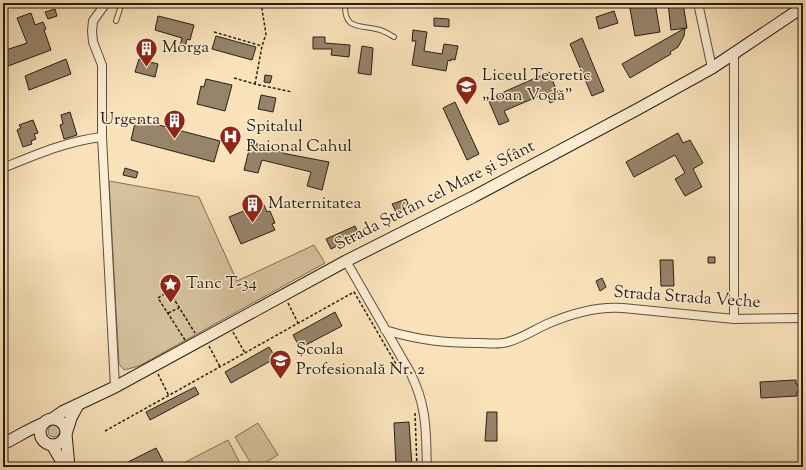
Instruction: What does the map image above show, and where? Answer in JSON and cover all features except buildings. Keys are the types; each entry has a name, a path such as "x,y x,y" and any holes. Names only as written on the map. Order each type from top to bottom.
{"main road":[{"name":"Strada Ștefan cel Mare și Sfânt","path":"13,439 29,428 48,421 62,412 115,386 346,261 564,149 638,109 712,68 803,7"},
{"path":"3,444 13,439 32,437 48,443 61,442 66,434 71,418 78,405"},
{"path":"65,467 40,432 48,421 61,421 66,429 69,467"}],"street":[{"path":"106,3 93,20 92,31 93,42 102,65 102,137 115,386"},
{"path":"698,3 712,68"},
{"path":"734,53 734,319"},
{"path":"3,168 82,139 102,137"},
{"path":"346,261 411,374 423,408 427,467"},
{"name":"Strada Strada Veche","path":"385,330 408,337 445,343 500,344 562,318 596,309 607,308 734,319 803,318"}],"lane":[{"path":"116,21 122,3"},
{"path":"345,3 344,13 349,21 354,25 377,29 394,37"}],"path":[{"path":"255,84 262,46 266,34 260,3"},
{"path":"214,32 262,46"},
{"path":"234,78 292,92"},
{"path":"189,346 158,298 169,292 220,367"},
{"path":"105,431 354,292 398,369"},
{"path":"284,294 298,324"},
{"path":"168,313 179,308"},
{"path":"229,324 244,353"},
{"path":"154,365 169,396"},
{"path":"415,409 417,467"}],"shaded area":[{"path":"109,181 199,197 237,281 314,245 325,263 139,366 124,370 119,364"},
{"path":"258,423 278,455 258,467 253,467 235,437"},
{"path":"52,425 56,425 60,431 56,437 52,437 48,433 48,429"},
{"path":"228,440 242,467 176,467"}],"place":[{"name":"Morga","path":"147,68"},
{"name":"Liceul Teoretic „Ioan Vodă”","path":"466,106"},
{"name":"Urgenta","path":"175,140"},
{"name":"Spitalul Raional Cahul","path":"231,156"},
{"name":"Maternitatea","path":"253,224"},
{"name":"Tanc T-34","path":"170,304"},
{"name":"Școala Profesională Nr. 2","path":"281,380"}]}
